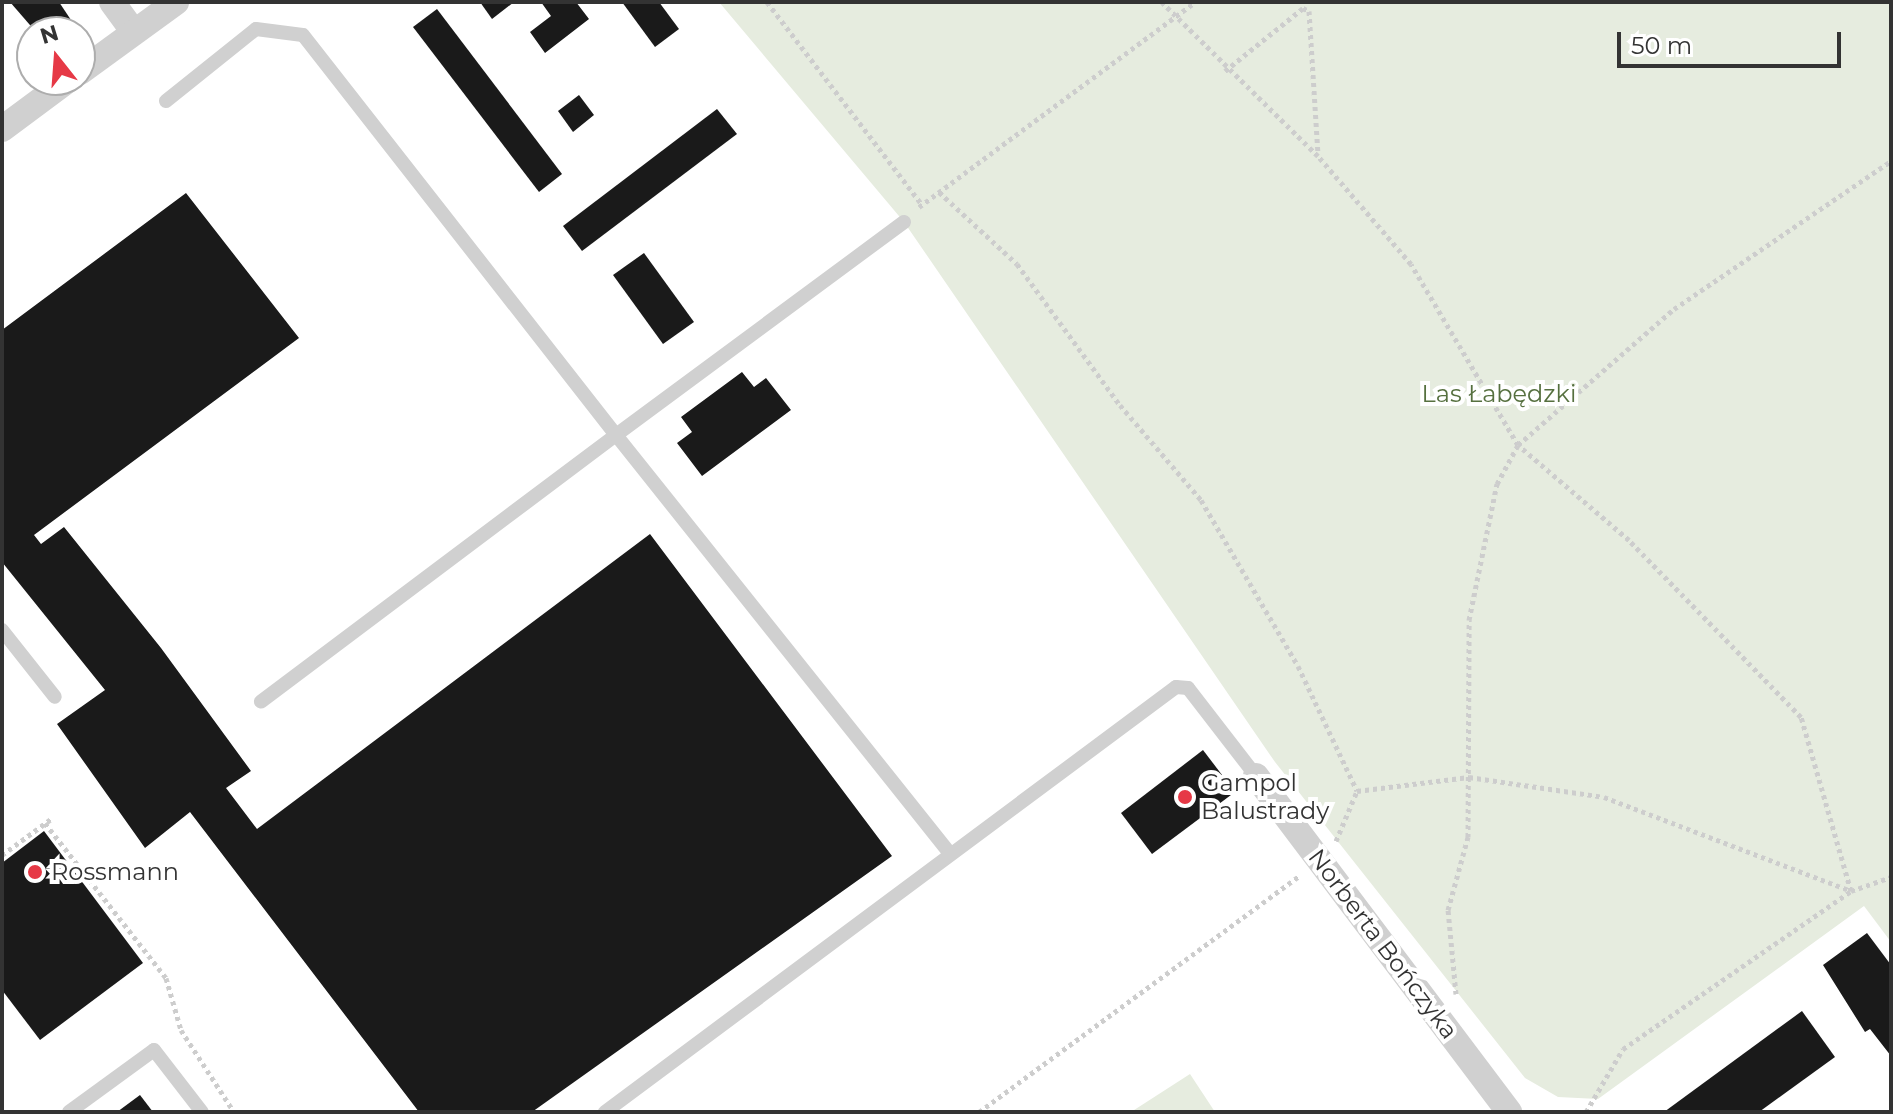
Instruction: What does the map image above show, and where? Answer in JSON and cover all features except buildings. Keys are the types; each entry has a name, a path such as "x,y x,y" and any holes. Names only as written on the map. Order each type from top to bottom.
{"street":[{"path":"112,2 134,32"},
{"path":"96,60 176,2"},
{"path":"2,129 46,96"},
{"name":"Norberta Bończyka","path":"1256,776 1509,1112"}],"lane":[{"path":"166,101 256,29 303,35 616,435 948,851"},
{"path":"261,702 904,222"},
{"path":"2,630 55,697"},
{"path":"605,1112 948,851 1176,687 1188,688 1256,776"},
{"path":"69,1112 154,1050 202,1112"}],"path":[{"path":"767,2 922,205"},
{"path":"1162,2 1173,20 1318,156 1411,264 1518,445 1629,540 1801,717 1851,891"},
{"path":"904,222 939,192 1195,2"},
{"path":"1225,71 1303,8 1309,11 1318,156"},
{"path":"1461,1012 1447,948 1448,910 1468,837 1469,620 1497,484 1518,445 1674,309 1891,161"},
{"path":"939,192 1017,264 1120,405 1201,500 1298,666 1357,791"},
{"path":"1357,791 1469,777 1604,797 1851,891"},
{"path":"979,1112 1320,861 1357,791"},
{"path":"2,855 19,846 48,821 166,978 181,1030 234,1112"},
{"path":"1586,1112 1623,1049 1851,891 1891,877"}],"green space":[{"name":"Las Łabędzki","path":"719,2 1891,2 1891,942 1864,906 1598,1099 1558,1097 1525,1078 1275,762 904,222"},
{"path":"1190,1074 1215,1112 1131,1112"}],"place":[{"name":"Gampol Balustrady","path":"1185,797"},
{"name":"Rossmann","path":"35,872"}]}
